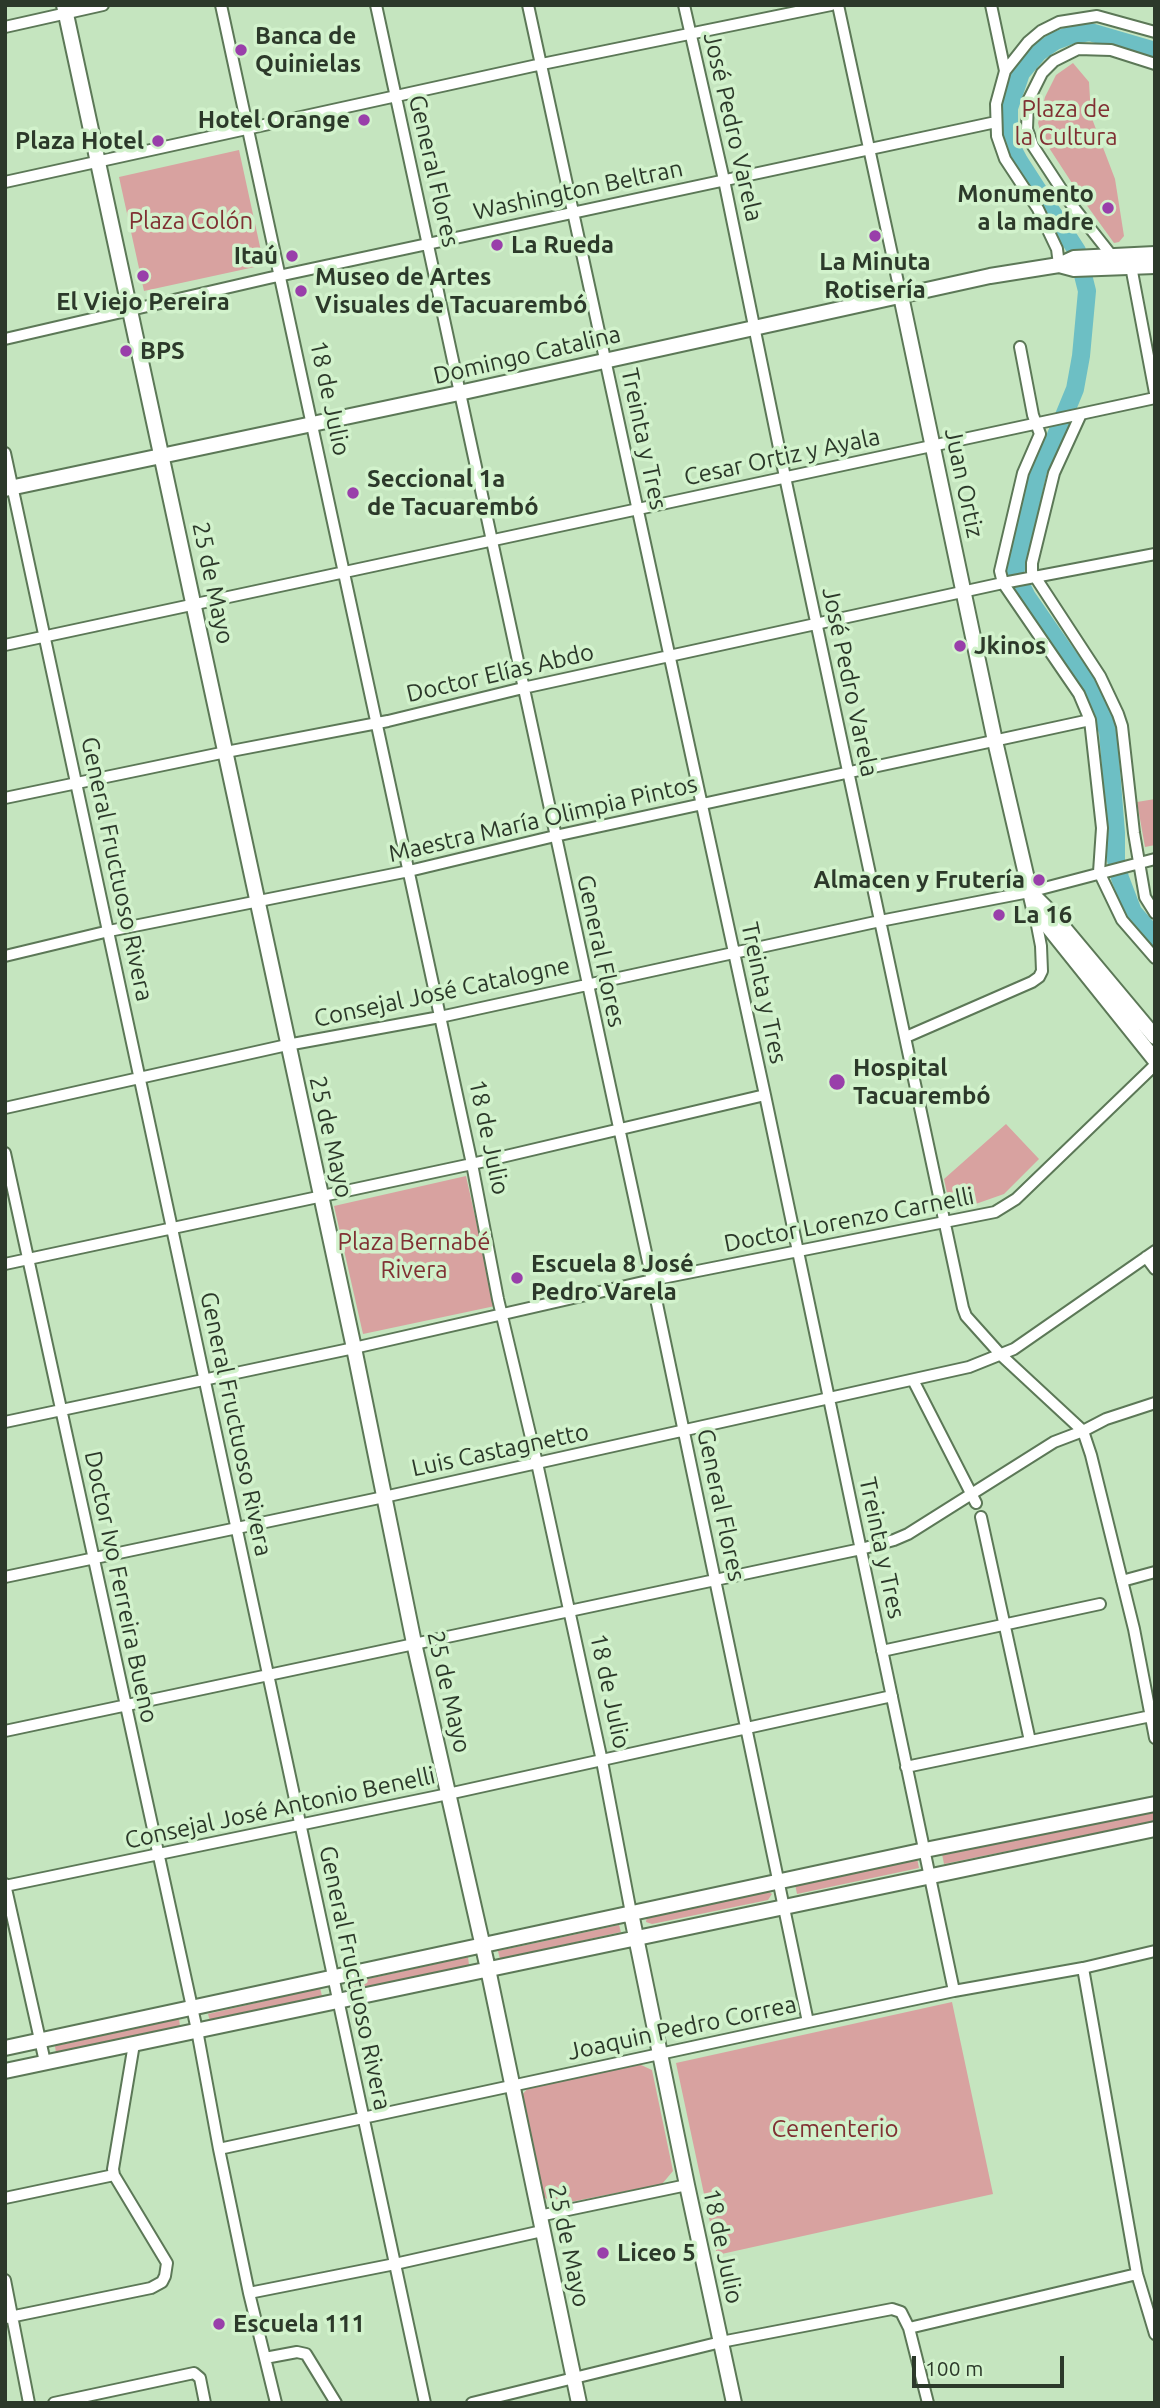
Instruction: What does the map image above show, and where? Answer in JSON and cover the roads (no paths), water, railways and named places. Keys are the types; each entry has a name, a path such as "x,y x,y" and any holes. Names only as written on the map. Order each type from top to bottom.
{"street":[{"path":"5,27 65,9 103,5"},
{"name":"18 de Julio","path":"221,5 472,1164 502,1315 602,1761 631,1913 734,2403"},
{"name":"General Flores","path":"376,5 652,1280 808,2022"},
{"name":"Treinta y Tres","path":"528,5 765,1095 954,1992"},
{"name":"José Pedro Varela","path":"684,5 724,180 848,773 966,1317 1001,1355 1083,1431"},
{"path":"5,182 542,64 831,5"},
{"name":"Juan Ortiz","path":"838,5 1041,946 1042,971 1032,982 906,1037"},
{"path":"991,5 1006,71"},
{"name":"25 de Mayo","path":"65,9 354,1348 414,1643 488,1969 579,2403"},
{"path":"1059,265 1057,249 1038,209 999,146 996,104 1006,71 1028,42 1041,31 1059,22 1097,16 1155,32"},
{"path":"1155,64 1111,50 1078,49 1054,61 1042,73 1028,101 1027,129 1033,146 1107,261 1130,261 1155,266"},
{"name":"Washington Beltran","path":"5,339 280,275 996,122"},
{"path":"1130,261 1155,254"},
{"name":"Domingo Catalina","path":"9,488 312,425 990,276 1074,263 1107,261"},
{"path":"1130,261 1155,396"},
{"path":"1020,347 1040,434 1020,484 1000,572 1079,694 1090,720 1102,828 1102,872 1116,910 1155,958"},
{"name":"Cesar Ortiz y Ayala","path":"5,645 344,570 492,542 1155,396"},
{"path":"1078,415 1052,480 1032,563 1032,579 1100,676 1118,714 1122,726 1137,863 1145,897 1155,913"},
{"name":"General Fructuoso Rivera","path":"5,453 9,488 45,636 425,2403"},
{"name":"Doctor Elías Abdo","path":"5,798 376,723 523,688 1008,582 1155,554"},
{"name":"Maestra María Olimpia Pintos","path":"5,956 109,931 409,871 555,836 1090,720"},
{"name":"Consejal José Catalogne","path":"5,1108 287,1045 440,1017 880,921 1029,892 1155,859"},
{"path":"1029,892 1053,915 1155,1037"},
{"path":"1034,909 1155,1063"},
{"name":"Doctor Lorenzo Carnelli","path":"5,1422 354,1348 652,1280 995,1212 1007,1206 1155,1063"},
{"path":"5,1264 472,1164 765,1095"},
{"name":"Doctor Ivo Ferreira Bueno","path":"5,1153 197,2030 249,2293 276,2403"},
{"path":"1151,1254 1155,1269"},
{"name":"Luis Castagnetto","path":"5,1577 384,1497 969,1367 1014,1349 1151,1254"},
{"path":"913,1380 974,1499"},
{"path":"5,1731 862,1549 908,1534 974,1499 1054,1442 1106,1419 1155,1403"},
{"path":"1083,1431 1152,1702 1151,1716 1155,1738"},
{"path":"981,1517 1030,1741"},
{"path":"1122,1581 1155,1572"},
{"path":"882,1651 1100,1604"},
{"name":"Consejal José Antonio Benelli","path":"5,1886 449,1794 892,1696"},
{"path":"906,1767 1151,1716"},
{"path":"5,2048 925,1850 1155,1804"},
{"path":"5,2071 1155,1829"},
{"path":"5,1886 45,2062"},
{"name":"Joaquin Pedro Correa","path":"219,2149 808,2022 1083,1968 1155,1951"},
{"path":"1083,1968 1138,2274 1155,2334"},
{"path":"9,2317 150,2288 162,2282 166,2276 167,2263 114,2175 113,2169 134,2044"},
{"path":"5,2198 114,2175"},
{"path":"539,2216 687,2185"},
{"path":"249,2293 542,2231"},
{"path":"909,2328 1138,2274"},
{"path":"5,2280 9,2317 29,2403"},
{"path":"472,2403 721,2342 891,2309 901,2312 909,2328 928,2403"},
{"path":"265,2358 297,2352 306,2354 336,2403"},
{"path":"54,2403 94,2399 194,2373 200,2378 205,2403"}],"waterway":[{"path":"1155,51 1090,32 1055,41 1039,52 1021,73 1009,108 1009,142 1077,251 1087,291 1075,389 1038,471 1015,573 1027,597 1088,685 1103,718 1108,732 1116,860 1120,878 1133,912 1155,937"}],"place":[{"name":"Banca de Quinielas","path":"241,50"},
{"name":"Hotel Orange","path":"364,120"},
{"name":"Plaza Hotel","path":"158,141"},
{"name":"Monumento a la madre","path":"1108,208"},
{"name":"La Minuta Rotisería","path":"875,236"},
{"name":"La Rueda","path":"497,245"},
{"name":"Itaú","path":"292,256"},
{"name":"El Viejo Pereira","path":"143,276"},
{"name":"Museo de Artes Visuales de Tacuarembó","path":"301,291"},
{"name":"BPS","path":"126,351"},
{"name":"Seccional 1a de Tacuarembó","path":"353,493"},
{"name":"Jkinos","path":"960,646"},
{"name":"Almacen y Frutería","path":"1039,880"},
{"name":"La 16","path":"999,915"},
{"name":"Hospital Tacuarembó","path":"837,1082"},
{"name":"Escuela 8 José Pedro Varela","path":"517,1278"},
{"name":"Liceo 5","path":"603,2253"},
{"name":"Escuela 111","path":"219,2324"}],"park label":[{"name":"Plaza de la Cultura","path":"1066,123"},
{"name":"Plaza Colón","path":"191,221"},
{"name":"Plaza Bernabé Rivera","path":"414,1256"},
{"name":"Cementerio","path":"835,2129"}]}
